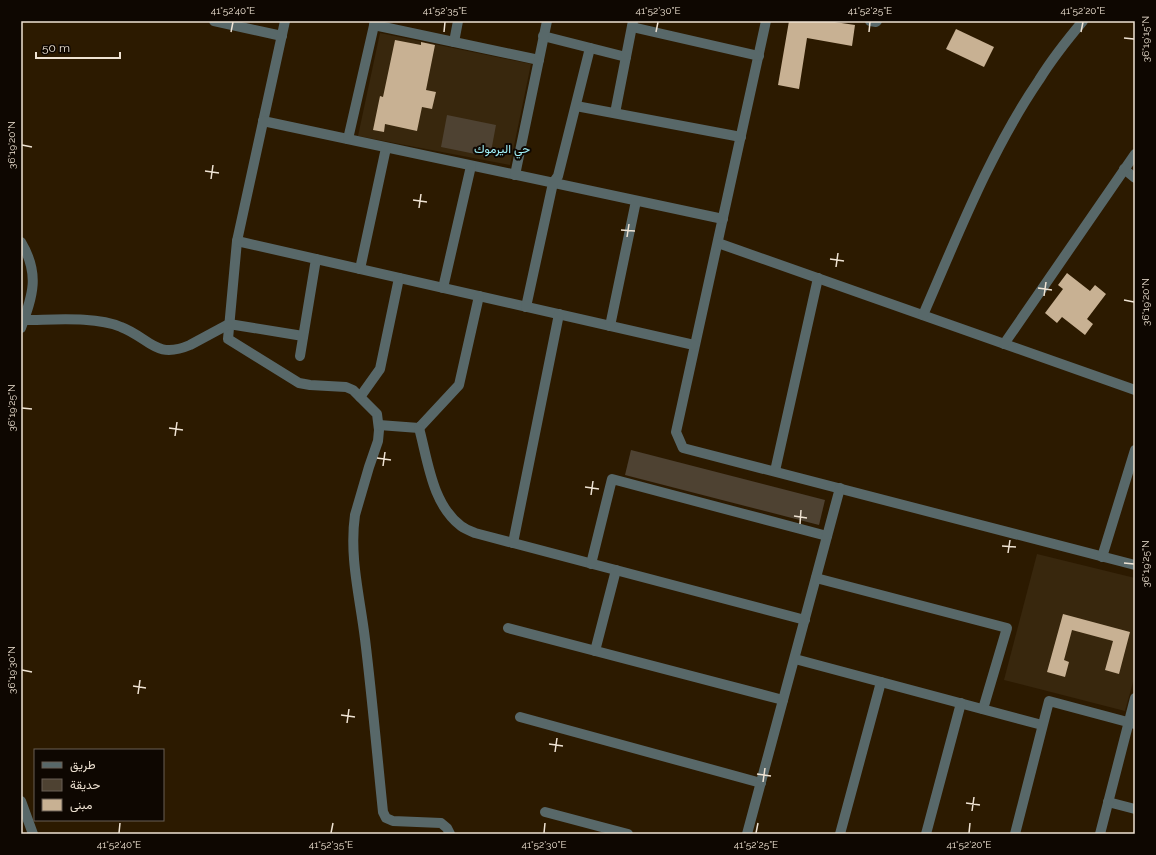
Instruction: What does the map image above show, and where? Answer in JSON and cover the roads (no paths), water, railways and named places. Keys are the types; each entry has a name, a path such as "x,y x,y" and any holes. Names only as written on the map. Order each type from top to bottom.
{"street":[{"path":"214,21 282,36"},
{"path":"285,21 237,241 228,339 299,383 346,387 360,397 376,412 379,425 378,441 356,509 353,539 354,567 365,638 383,812 386,818 392,821 441,824 447,828 450,834"},
{"path":"454,42 458,21"},
{"path":"515,175 547,21"},
{"path":"766,21 724,219 694,345 676,432 683,448 1135,566"},
{"path":"870,21 877,21"},
{"path":"923,315 981,184 998,150 1038,80 1083,21"},
{"path":"348,139 375,23 539,60"},
{"path":"615,113 633,24 759,56"},
{"path":"543,36 626,57"},
{"path":"526,307 553,184 558,176 590,48"},
{"path":"576,106 741,137"},
{"path":"263,121 553,184 724,219"},
{"path":"360,269 386,148"},
{"path":"1004,344 1135,154"},
{"path":"443,288 471,166"},
{"path":"1124,169 1135,178"},
{"path":"610,326 636,201"},
{"path":"237,241 694,345"},
{"path":"21,242 30,260 33,284 32,296 23,324 88,320 106,322 123,327 156,348 170,350 184,348 229,324 303,336"},
{"path":"718,244 1135,390"},
{"path":"300,356 316,259"},
{"path":"360,397 380,368 399,278"},
{"path":"775,472 818,278"},
{"path":"419,428 459,385 479,296"},
{"path":"513,543 559,314"},
{"path":"379,425 419,428"},
{"path":"419,428 440,500 451,516 462,526 475,533 805,620"},
{"path":"1102,557 1135,450"},
{"path":"591,564 612,480 827,536"},
{"path":"748,834 840,488"},
{"path":"595,651 616,570"},
{"path":"816,578 1007,628 983,709"},
{"path":"508,628 784,700"},
{"path":"795,659 1042,725"},
{"path":"840,834 881,682"},
{"path":"1100,834 1132,723 1135,698"},
{"path":"1015,834 1049,701 1132,723"},
{"path":"926,834 960,703"},
{"path":"520,717 761,783"},
{"path":"21,802 33,834"},
{"path":"1108,802 1135,809"},
{"path":"545,812 628,834"}],"district":[{"name":"حي اليرموك","path":"502,149"}]}
